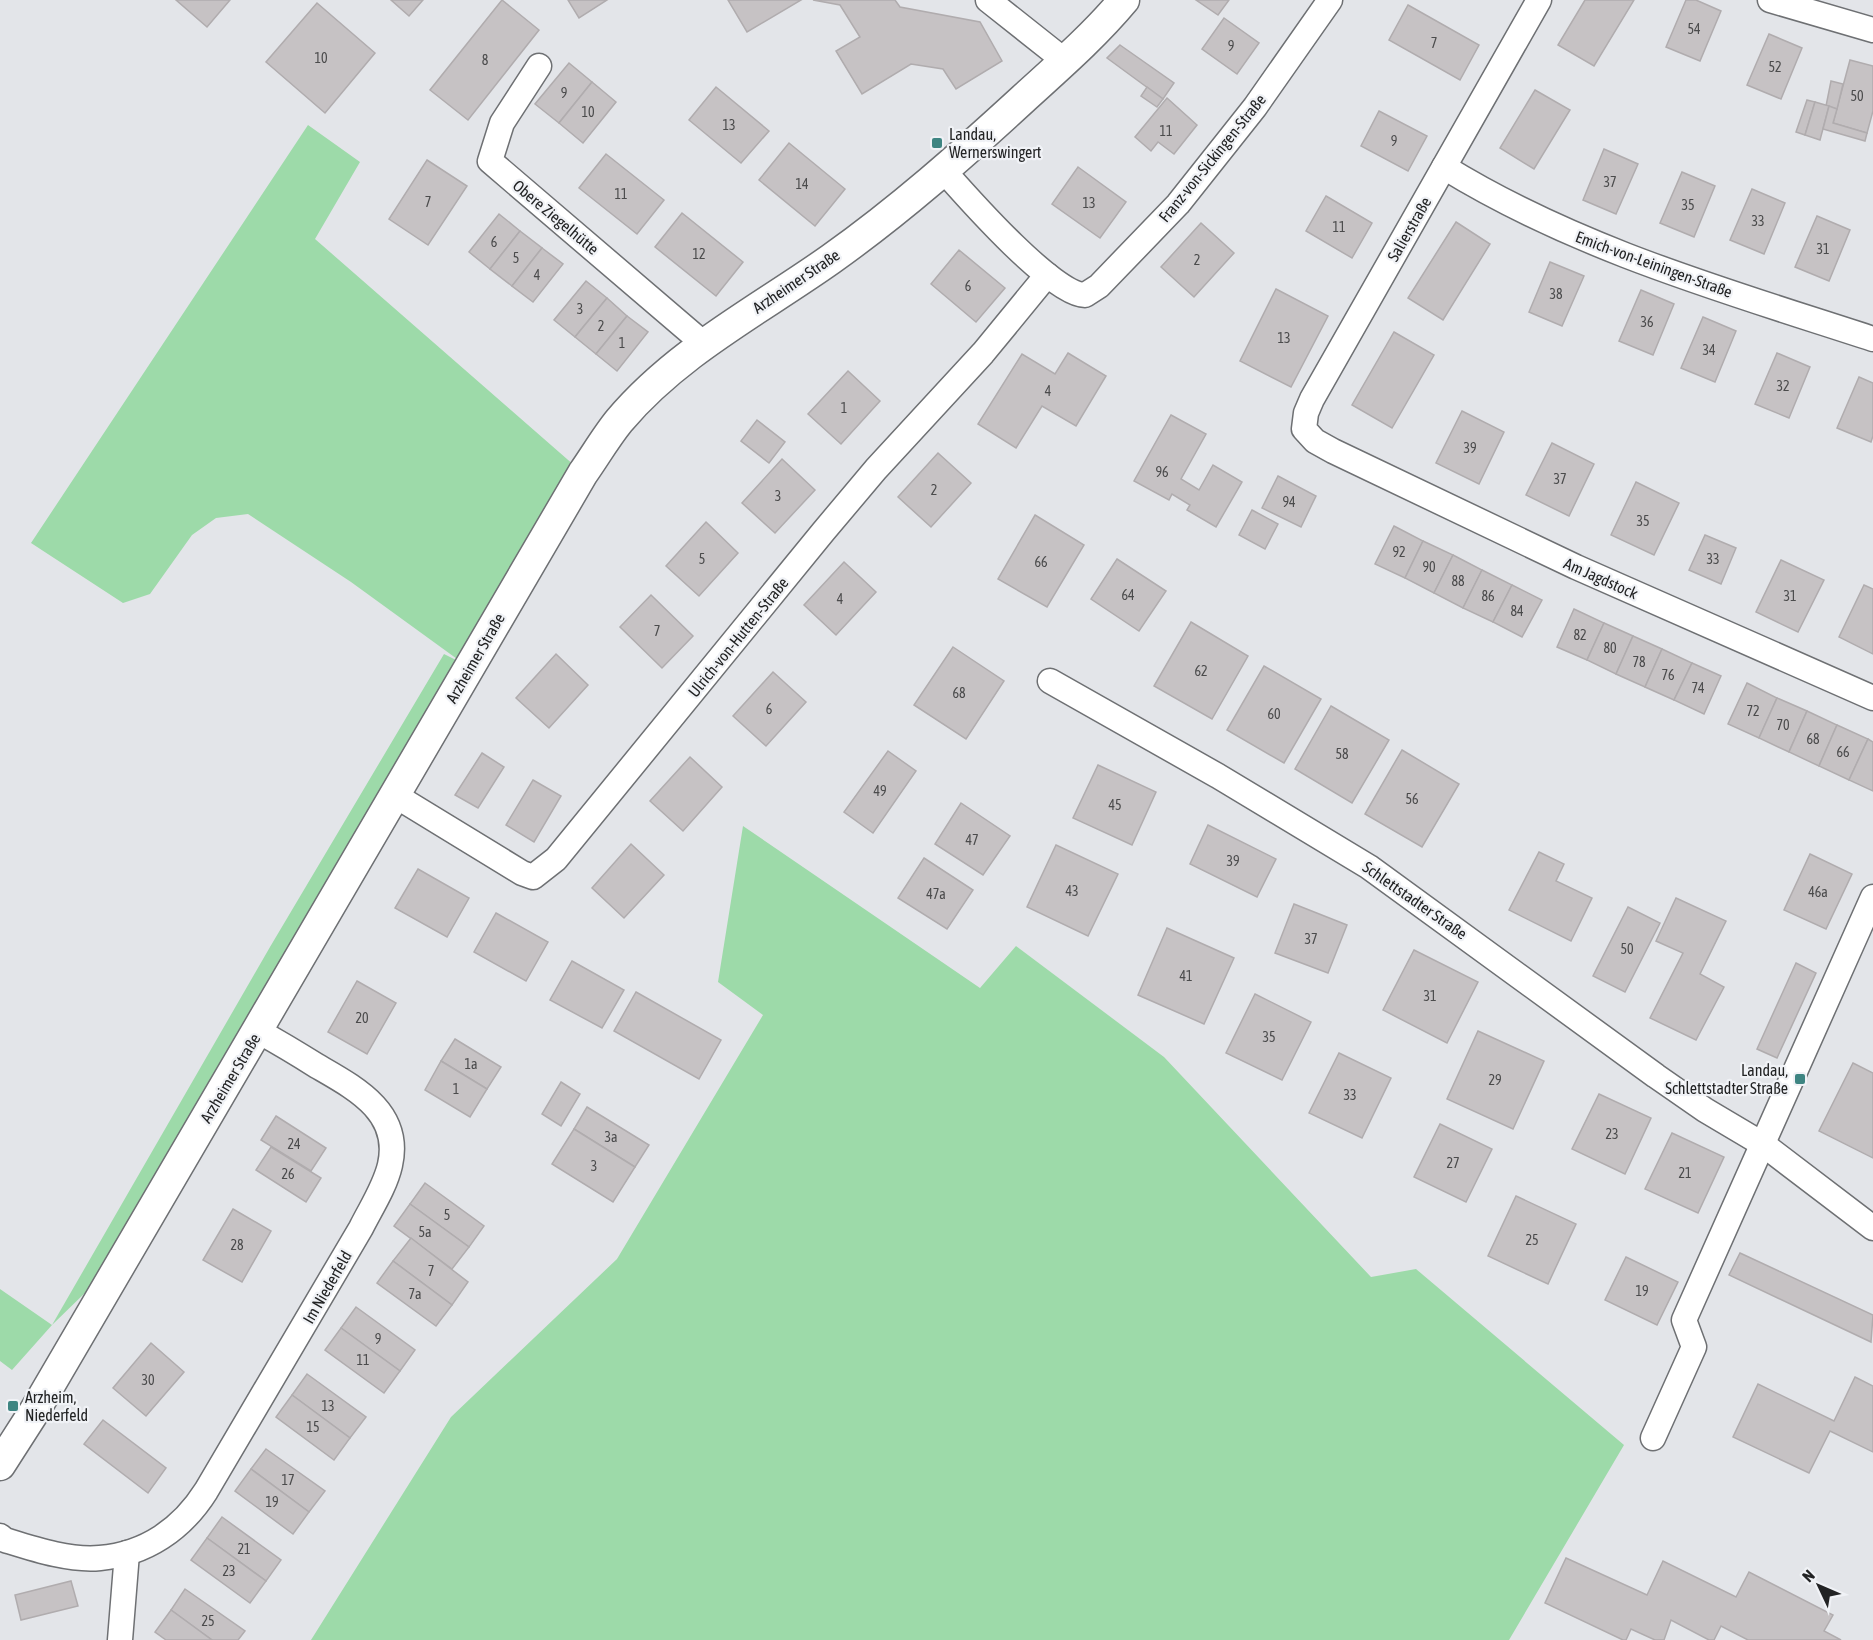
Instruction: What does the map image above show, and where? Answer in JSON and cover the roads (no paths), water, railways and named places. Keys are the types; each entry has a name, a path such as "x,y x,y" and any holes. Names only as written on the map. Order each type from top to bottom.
{"street":[{"path":"988,0 1065,61"},
{"name":"Arzheimer Straße","path":"0,1466 396,796 583,473 620,420 704,344 830,260 874,228 944,171 1065,61 1124,0"},
{"name":"Franz-von-Sickingen-Straße","path":"944,171 985,216 1047,275 1063,287 1085,295 1099,286 1178,204 1255,107 1330,0"},
{"name":"Salierstraße","path":"1333,451 1315,441 1304,429 1306,412 1311,399 1539,0"},
{"path":"1770,0 1873,30"},
{"name":"Obere Ziegelhütte","path":"539,66 502,123 490,161 704,344"},
{"name":"Emich-von-Leiningen-Straße","path":"1444,167 1516,208 1568,232 1684,278 1873,339"},
{"name":"Ulrich-von-Hutten-Straße","path":"396,796 522,873 533,877 544,871 556,860 876,469 983,353 1047,275"},
{"name":"Am Jagdstock","path":"1333,451 1566,562 1873,698"},
{"name":"Schlettstadter Straße","path":"1050,681 1218,776 1369,867 1656,1076 1705,1110 1764,1145 1873,1228"},
{"path":"1653,1438 1694,1347 1684,1320 1873,897"},
{"name":"Im Niederfeld","path":"0,1536 5,1540 27,1547 85,1558 100,1558 127,1553 158,1540 178,1526 195,1508 279,1371 362,1228 384,1183 390,1164 391,1144 387,1126 379,1111 356,1088 258,1031"},
{"path":"120,1640 127,1553"}],"place":[{"name":"Landau, Wernerswingert","path":"937,143"},
{"name":"Landau, Schlettstadter Straße","path":"1800,1079"},
{"name":"Arzheim, Niederfeld","path":"13,1406"}]}
